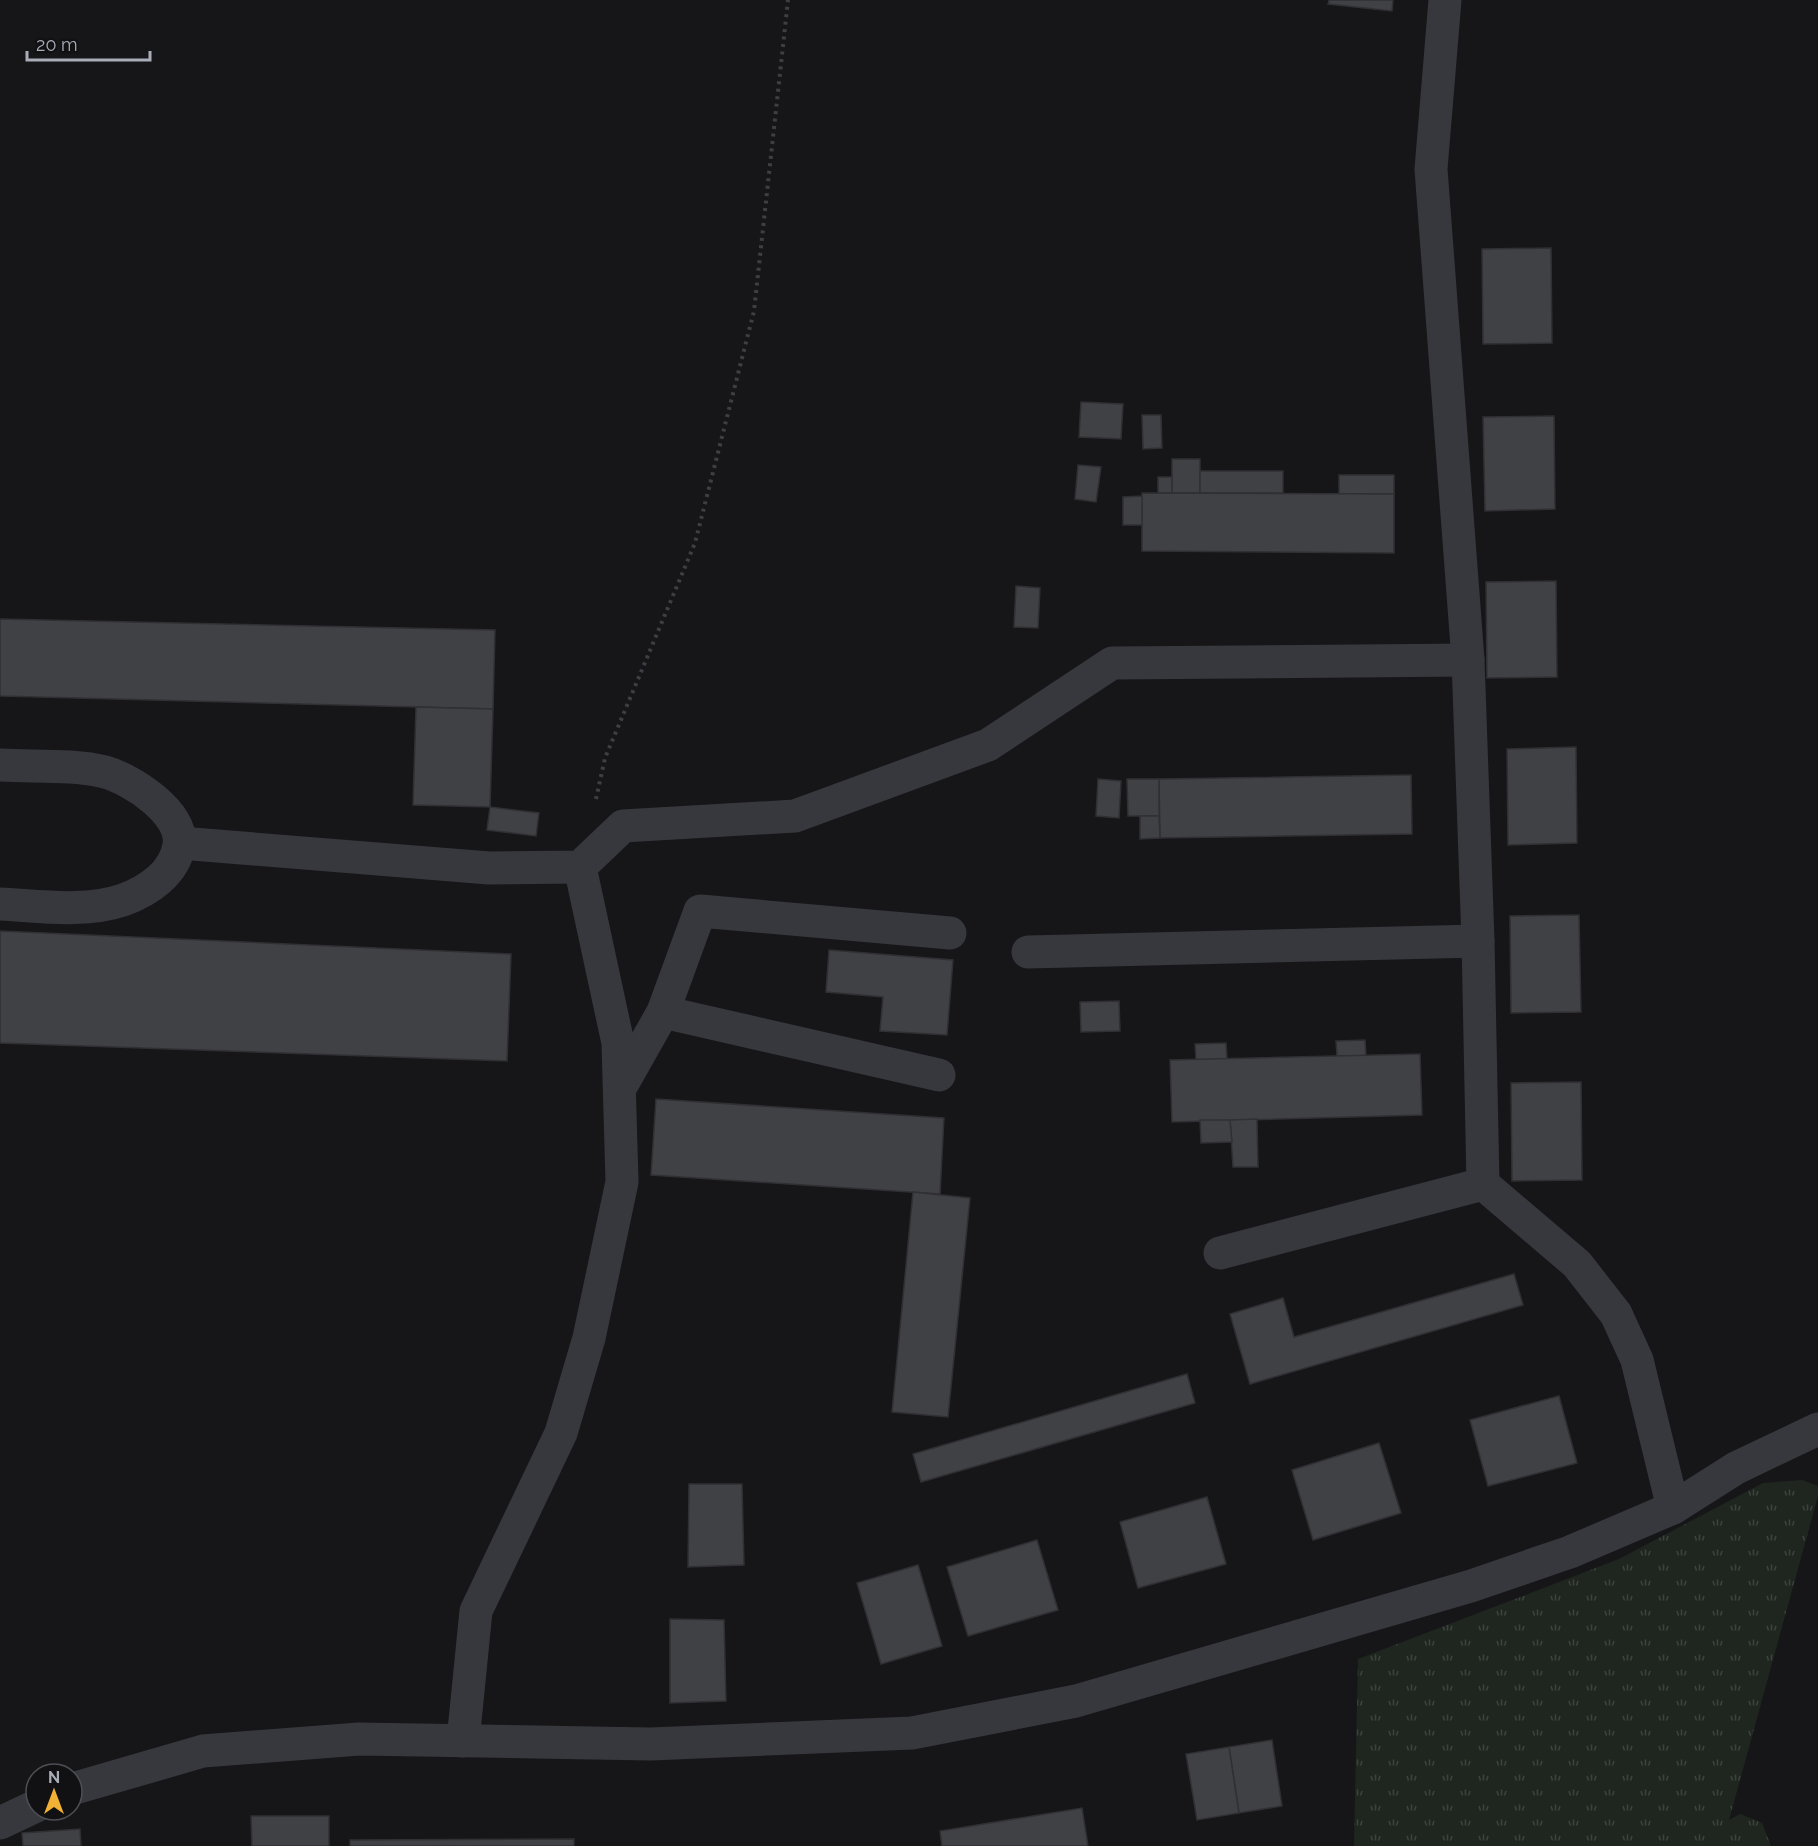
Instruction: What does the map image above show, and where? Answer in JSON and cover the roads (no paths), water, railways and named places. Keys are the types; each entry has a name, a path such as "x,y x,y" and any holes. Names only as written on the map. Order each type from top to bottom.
{"street":[{"path":"1445,0 1431,169 1468,660 1478,941 1483,1184 1577,1264 1616,1314 1638,1360 1673,1508"},
{"path":"180,843 489,868 580,867 623,826 795,816 988,745 1112,663 1468,660"},
{"path":"0,765 105,772 130,782 150,794 163,808 174,824 180,843 169,870 147,889 123,900 95,907 0,904"},
{"path":"463,1741 476,1611 561,1433 589,1338 622,1182 618,1043 580,867"},
{"path":"620,1090 663,1012 700,911 950,933"},
{"path":"1028,952 1478,941"},
{"path":"663,1012 939,1076"},
{"path":"1220,1253 1483,1184"},
{"path":"84,1786 203,1751 359,1739 651,1744 912,1733 1076,1701 1471,1586 1570,1552 1673,1508 1736,1468 1818,1428"},
{"path":"0,1823 24,1812"}]}
